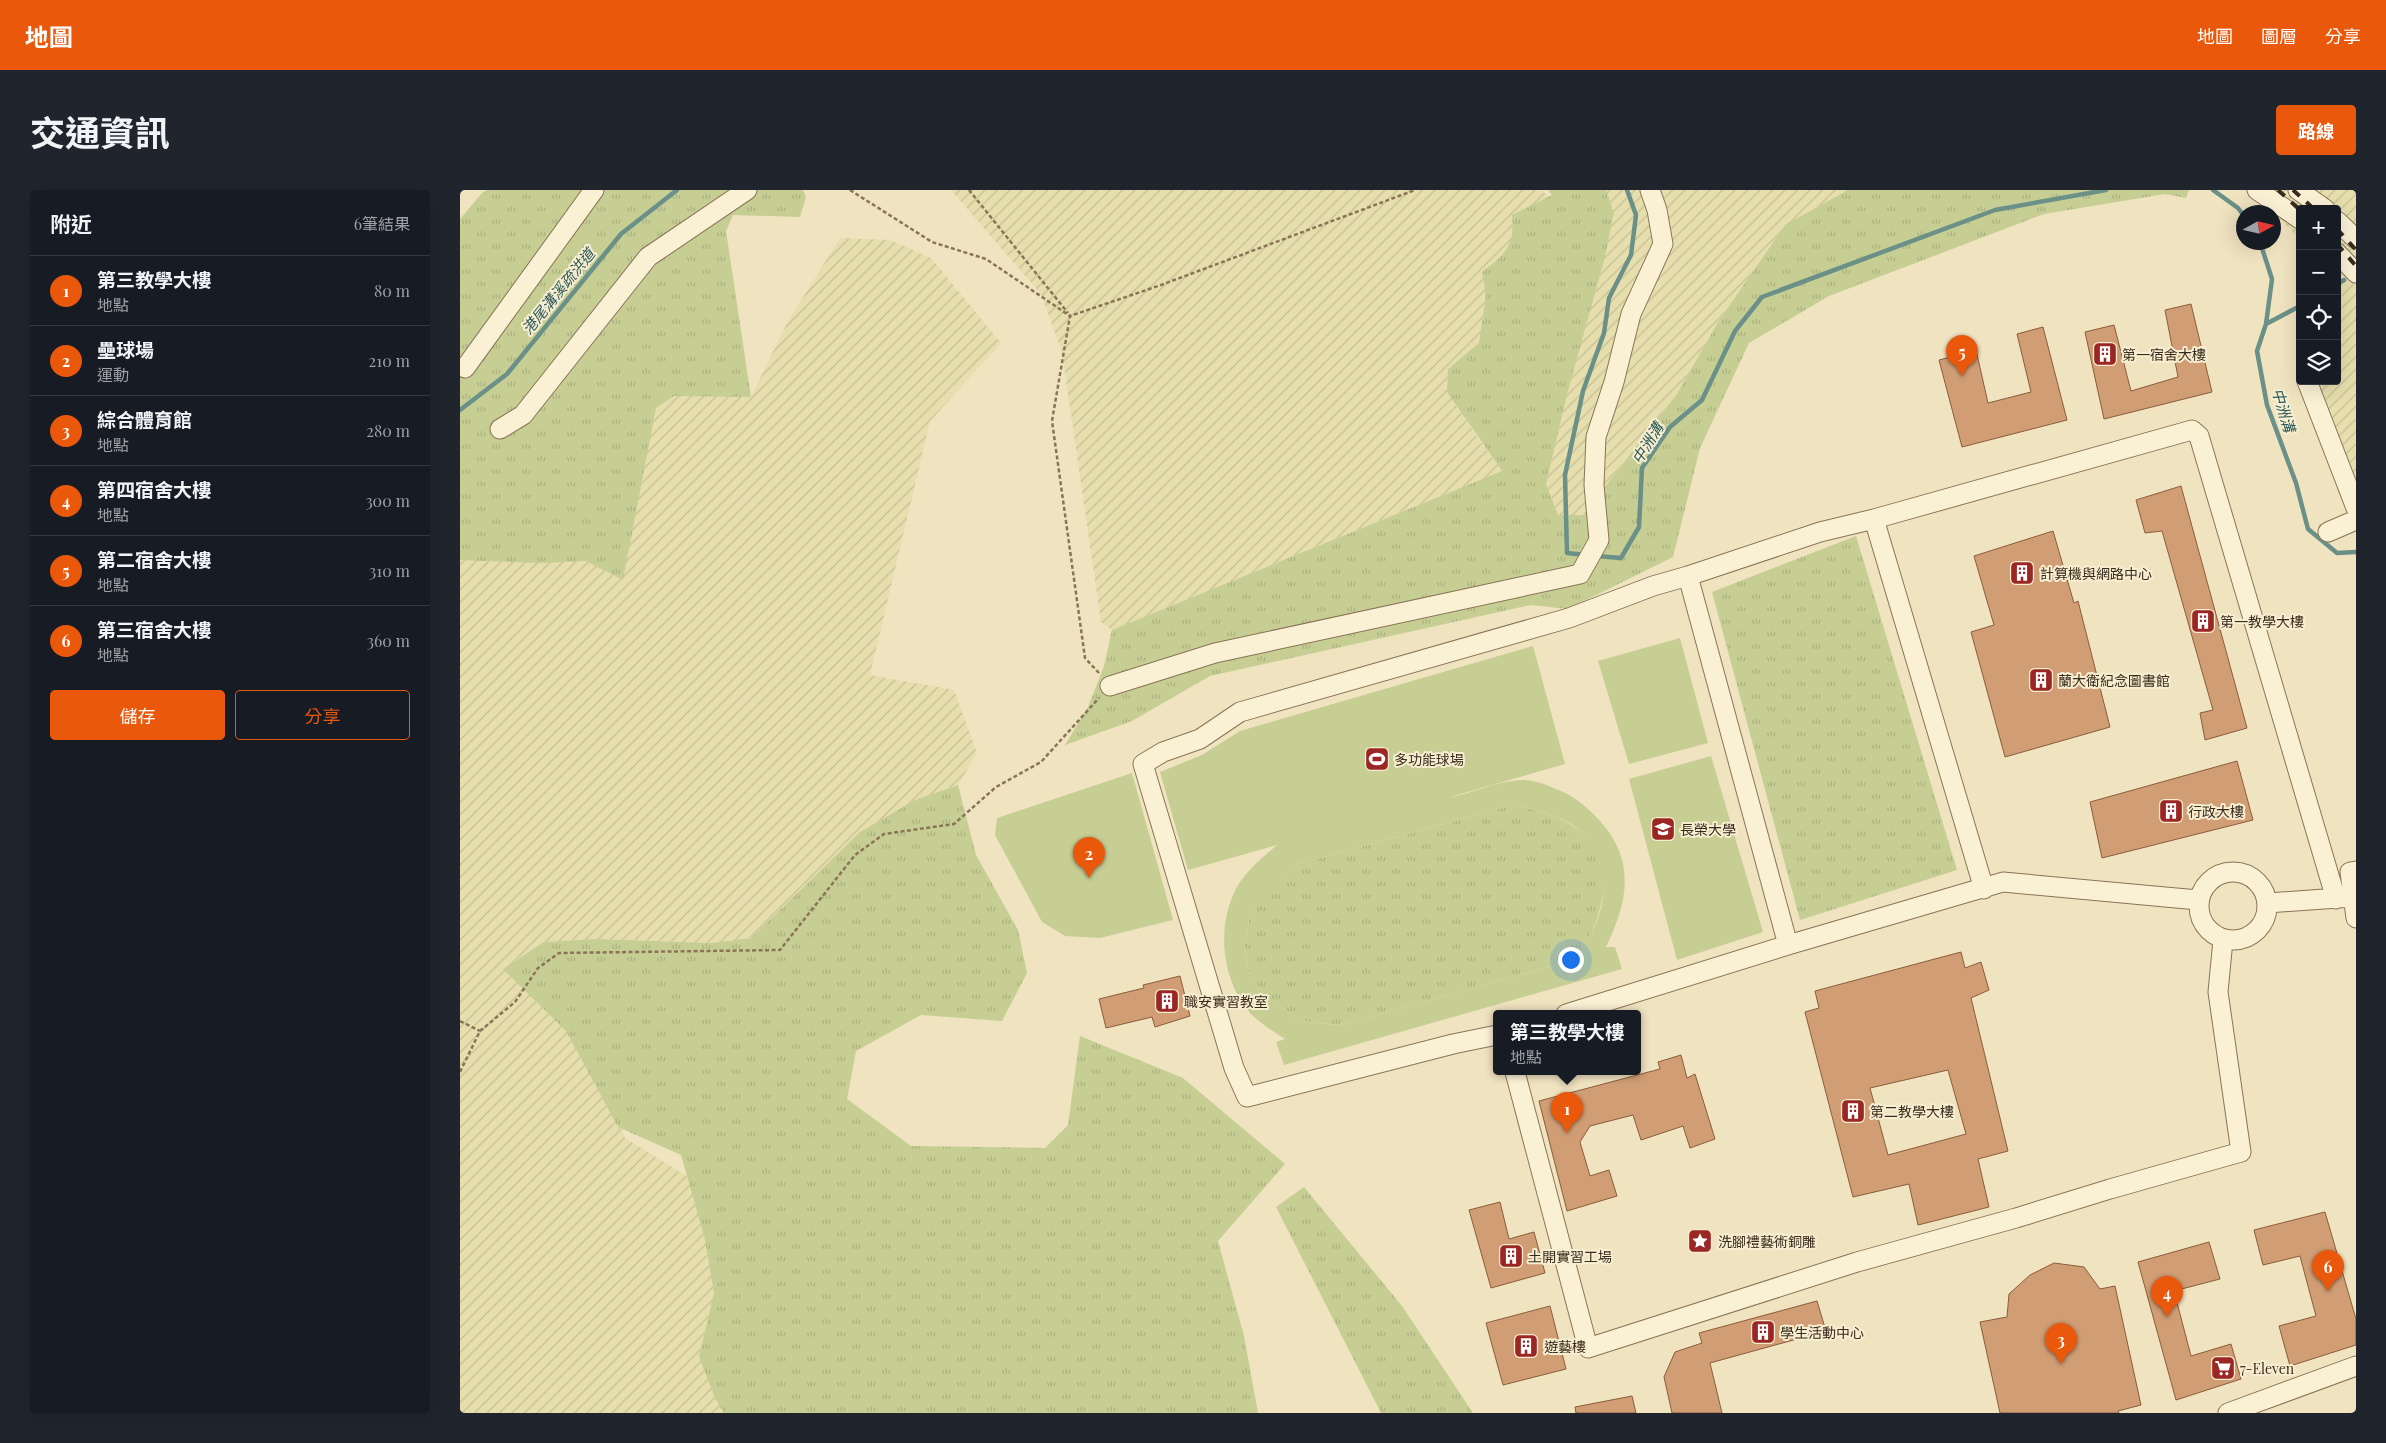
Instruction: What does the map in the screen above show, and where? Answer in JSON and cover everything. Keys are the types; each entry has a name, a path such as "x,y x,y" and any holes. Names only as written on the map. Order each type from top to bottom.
{"street":[{"path":"466,368 594,190"},
{"path":"500,429 523,415 648,257 747,190"},
{"path":"1110,686 1215,654 1580,574 1598,540 1594,485 1596,437 1614,382 1631,314 1664,244 1657,210 1650,190"},
{"path":"2257,190 2296,216"},
{"path":"2298,190 2319,205"},
{"path":"2341,225 2356,239"},
{"path":"2341,257 2356,273"},
{"path":"2309,385 2356,508"},
{"path":"1493,1036 1453,1044 1247,1098 1234,1068 1143,764 1163,752 1200,739 1240,712 1569,618 1653,586 1820,532 1874,519 2192,430 2199,436 2344,898 2356,918"},
{"path":"1874,519 1984,889"},
{"path":"2328,532 2356,520"},
{"path":"1688,576 1788,945"},
{"path":"2229,872 2242,873 2254,879 2263,890 2267,903 2266,916 2259,928 2249,937 2236,941 2223,940 2211,933 2202,923 2198,900 2206,884 2216,876 2229,872"},
{"path":"2344,898 2350,872 2356,872"},
{"path":"1579,1010 1788,945 2003,882 2198,900"},
{"path":"2267,903 2344,898"},
{"path":"1516,1075 1588,1348 1857,1262 2241,1152 2218,992 2223,940"},
{"path":"2228,1413 2356,1366"}],"path":[{"path":"850,190 932,242 986,258 1070,316"},
{"path":"460,1072 480,1031 515,1002 538,968 559,953 780,950 855,855 884,834 954,824 996,787 1041,762 1110,686 1086,658 1052,420 1070,316 969,190"},
{"path":"1070,316 1161,285 1415,190"},
{"path":"460,1021 480,1031"}],"shaded area":[{"path":"951,190 1541,190 1564,208 1492,313 1458,407 1502,471 1112,630 1101,622 1062,352 1041,294"},
{"path":"1606,190 1848,190 1785,225 1718,322 1677,394 1583,515 1558,515 1546,484 1567,395 1605,257 1614,213"},
{"path":"2253,190 2356,190 2356,506 2317,385 2341,385 2341,205 2296,205 2296,236 2281,220 2281,205 2267,205"},
{"path":"840,238 890,240 931,258 1001,343 930,421 870,675 954,690 977,753 958,785 924,797 860,832 751,938 712,943 596,939 544,942 541,944 625,1138 717,1195 753,1413 460,1413 460,476 587,375 751,397 787,323"}],"green space":[{"path":"487,190 803,190 806,197 800,217 733,215 726,231 751,397 674,396 656,408 623,580 586,561 539,563 460,560 460,219 482,193"},
{"path":"1548,190 1606,190 1614,213 1605,257 1567,395 1546,484 1558,515 1583,515 1677,394 1718,322 1785,225 1848,190 2189,190 2186,198 2165,194 2044,214 1829,296 1749,343 1700,448 1673,557 1568,609 1531,605 1210,676 1132,721 1065,745 1088,707 1104,666 1112,630 1502,471 1447,392 1448,369 1479,343 1486,295 1482,272 1497,260 1507,248 1512,234 1512,215 1552,195"},
{"path":"1856,536 1957,870 1800,920 1712,592"},
{"path":"1680,638 1708,743 1629,764 1598,661"},
{"name":"多功能球場","path":"1533,646 1565,764 1447,798 1502,783 1526,780 1541,783 1567,794 1591,812 1611,836 1619,851 1624,867 1623,898 1614,930 1606,947 1615,947 1622,969 1284,1065 1276,1042 1285,1039 1251,1014 1233,986 1225,952 1224,935 1230,902 1237,887 1250,870 1277,845 1188,870 1160,772 1202,755 1240,731","holes":["1513,805 1552,815 1574,826 1586,836 1600,862 1603,892 1597,921 1584,943 1560,964 1342,1025 1314,1023 1298,1019 1270,1000 1257,986 1248,969 1245,945 1249,920 1270,887 1298,864"]},
{"path":"1711,756 1763,932 1677,960 1629,779"},
{"path":"1132,773 1173,920 1100,938 1065,936 1042,922 995,835 997,818"},
{"path":"958,785 976,855 1018,930 1027,973 1002,1021 921,1015 856,1051 847,1099 911,1146 1045,1148 1068,1125 1080,1036 1183,1078 1285,1164 1218,1241 1244,1336 1258,1413 724,1413 715,1398 699,1357 714,1293 705,1240 681,1155 618,1127 566,1031 503,969 544,942 596,939 712,943 751,938 860,832 915,800"},
{"path":"1513,805 1552,815 1573,826 1590,841 1602,861 1604,879 1602,899 1594,928 1583,944 1560,964 1342,1025 1314,1023 1298,1019 1270,1000 1257,986 1248,969 1245,945 1249,920 1269,887 1298,864"},
{"path":"1304,1187 1402,1306 1473,1413 1381,1413 1276,1207"}],"building":[{"name":"第一宿舍大樓","path":"2191,304 2212,392 2104,419 2085,332 2114,325 2131,391 2178,377 2165,310"},
{"path":"2043,327 2067,420 1962,447 1939,360 1976,350 1988,403 2031,392 2017,334"},
{"name":"第一教學大樓","path":"2181,486 2247,728 2205,740 2200,713 2213,710 2162,531 2145,533 2136,500"},
{"name":"蘭大衛紀念圖書館","path":"2053,531 2074,603 2078,601 2110,727 2005,757 1971,632 1994,625 1974,556"},
{"name":"行政大樓","path":"2237,761 2253,820 2102,858 2090,802"},
{"name":"第二教學大樓","path":"1961,952 1965,968 1981,962 1989,990 1971,998 2008,1151 1978,1159 1989,1207 1918,1225 1909,1184 1853,1197 1805,1012 1819,1008 1815,991","holes":["1948,1070 1966,1134 1888,1155 1870,1088"]},
{"path":"1180,976 1190,1016 1155,1027 1152,1017 1106,1028 1099,999 1144,988 1143,985"},
{"path":"1681,1055 1687,1078 1695,1074 1715,1139 1690,1148 1683,1126 1641,1140 1633,1115 1590,1126 1580,1142 1590,1176 1609,1170 1617,1196 1567,1211 1539,1101 1660,1069 1658,1062"},
{"name":"土開實習工場","path":"1500,1202 1509,1239 1534,1232 1545,1273 1491,1288 1469,1210"},
{"path":"2325,1212 2356,1319 2356,1345 2290,1366 2279,1326 2316,1316 2300,1256 2263,1265 2254,1230"},
{"path":"2209,1242 2220,1279 2174,1291 2191,1356 2231,1344 2241,1379 2176,1400 2138,1262"},
{"path":"2054,1263 2084,1267 2100,1289 2115,1286 2141,1405 2118,1411 2119,1413 2000,1413 1980,1322 2007,1317 2009,1294 2030,1275"},
{"path":"1817,1301 1826,1331 1710,1363 1722,1413 1672,1413 1664,1377 1675,1352 1702,1343 1699,1333"},
{"name":"遊藝樓","path":"1550,1306 1566,1369 1503,1385 1486,1323"},
{"path":"1632,1396 1636,1413 1576,1413 1575,1407"}],"waterway":[{"name":"港尾溝溪疏洪道","path":"460,410 507,374 621,234 677,190"},
{"name":"中洲溝","path":"1586,555 1567,553 1565,475 1583,391 1604,333 1609,298 1631,255 1636,215 1627,190"},
{"name":"中洲溝","path":"1596,556 1621,558 1639,527 1642,468 1670,427 1702,400 1735,331 1762,297 1995,210 2106,190"},
{"name":"中洲溝","path":"2213,190 2236,207"},
{"name":"中洲溝","path":"2263,250 2272,279 2266,324 2257,351 2267,405 2296,483 2308,529 2337,553 2356,552"},
{"path":"2266,324 2296,308"}],"railway":[{"path":"2278,190 2296,206"},
{"path":"2293,190 2310,205"},
{"path":"2341,233 2356,250"},
{"path":"2341,249 2356,266"}],"place":[{"name":"第一宿舍大樓","path":"2105,354"},
{"name":"第二宿舍大樓","path":"1962,376"},
{"name":"計算機與網路中心","path":"2022,573"},
{"name":"第一教學大樓","path":"2203,621"},
{"name":"蘭大衛紀念圖書館","path":"2041,680"},
{"name":"多功能球場","path":"1377,759"},
{"name":"行政大樓","path":"2171,811"},
{"name":"長榮大學","path":"1663,829"},
{"name":"壘球場","path":"1089,878"},
{"name":"職安實習教室","path":"1167,1001"},
{"name":"第二教學大樓","path":"1853,1111"},
{"name":"第三教學大樓","path":"1567,1133"},
{"name":"洗腳禮藝術銅雕","path":"1700,1241"},
{"name":"土開實習工場","path":"1511,1256"},
{"name":"第三宿舍大樓","path":"2328,1291"},
{"name":"第四宿舍大樓","path":"2167,1317"},
{"name":"學生活動中心","path":"1763,1332"},
{"name":"遊藝樓","path":"1526,1346"},
{"name":"綜合體育館","path":"2061,1364"},
{"name":"7-Eleven","path":"2223,1368"}]}
